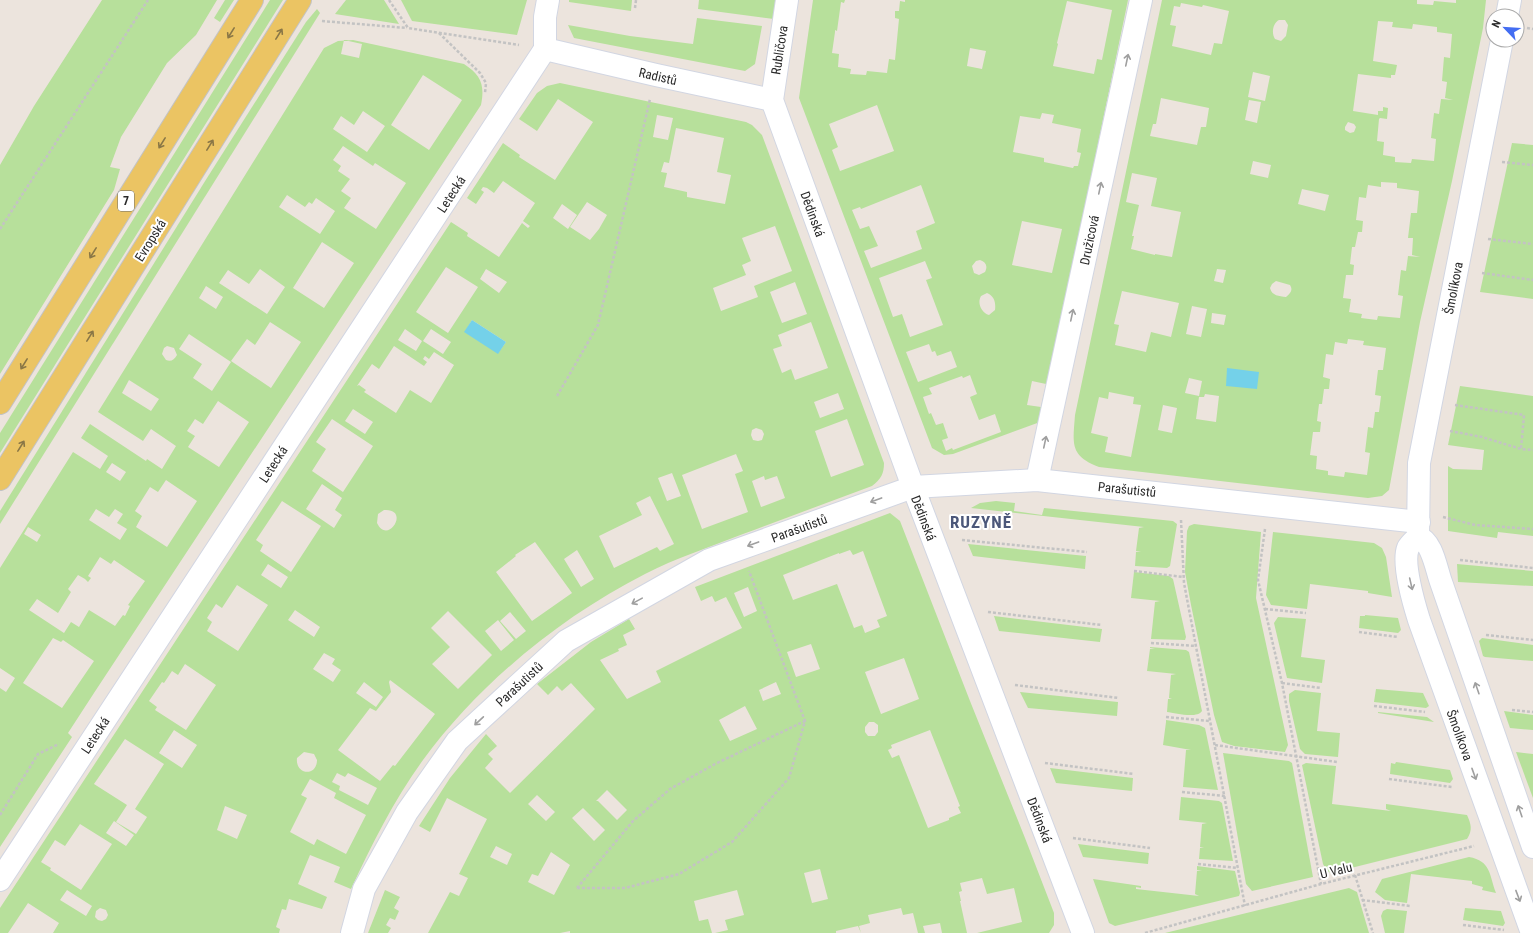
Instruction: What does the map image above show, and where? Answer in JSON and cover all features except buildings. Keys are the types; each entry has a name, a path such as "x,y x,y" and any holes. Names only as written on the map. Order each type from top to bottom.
{"main road":[{"name":"7","path":"0,403 252,0"},
{"name":"Evropská","path":"0,479 300,0"}],"street":[{"path":"545,49 545,17 548,0"},
{"name":"Rubličova","path":"772,100 787,0"},
{"name":"Družicová","path":"1037,480 1141,0"},
{"name":"Šmolíkova","path":"1500,48 1419,463 1415,535 1406,555 1407,567 1418,617 1532,933"},
{"name":"Radistů","path":"545,49 772,100"},
{"name":"Letecká","path":"0,880 545,49"},
{"name":"Dědinská","path":"772,100 912,487 1083,933"},
{"name":"Parašutistů","path":"352,933 364,889 407,812 457,740 566,641 709,560 741,548 912,487 1037,480 1268,504 1415,535"},
{"path":"1415,535 1424,538 1430,547 1533,848"}],"path":[{"path":"0,229 148,0"},
{"path":"389,0 408,28"},
{"path":"635,8 636,0"},
{"path":"322,21 408,28 545,49"},
{"path":"438,33 480,73 486,83 485,96"},
{"path":"557,396 598,325 656,75"},
{"path":"1502,162 1533,165"},
{"path":"1486,239 1533,244"},
{"path":"1479,272 1533,280"},
{"path":"1451,405 1524,415 1522,449"},
{"path":"1426,427 1482,437 1522,449 1533,450"},
{"path":"1268,504 1258,580 1282,683 1321,884"},
{"path":"1180,516 1183,577 1245,906"},
{"path":"1415,535 1444,516 1475,525 1533,529"},
{"path":"962,540 1087,552"},
{"path":"741,548 805,721 789,778 732,842 679,874 625,888 577,888 632,821 670,789 715,764 805,721"},
{"path":"1457,559 1533,568"},
{"path":"1134,571 1183,577"},
{"path":"1265,609 1306,613"},
{"path":"988,612 1102,625"},
{"path":"1359,632 1426,639"},
{"path":"1479,635 1533,640"},
{"path":"1151,643 1196,646"},
{"path":"1282,683 1322,688"},
{"path":"1015,685 1119,698"},
{"path":"1374,706 1431,712"},
{"path":"1505,709 1533,712"},
{"path":"1166,717 1210,721"},
{"path":"0,815 38,754 65,741"},
{"path":"1215,745 1337,762"},
{"path":"1044,763 1134,774"},
{"path":"1389,779 1457,787"},
{"path":"1182,792 1225,796"},
{"path":"1072,838 1150,848"},
{"name":"U Valu","path":"1145,933 1355,875 1498,840"},
{"path":"1198,864 1238,868"},
{"path":"1355,875 1373,933"},
{"path":"1362,900 1410,906"},
{"path":"1463,925 1507,930"}],"green space":[{"path":"102,0 217,0 196,35 167,63 121,137 110,167 120,169 114,190 0,374 0,165 34,106"},
{"path":"225,0 234,0 220,22 214,18"},
{"path":"270,0 283,0 0,453 0,433"},
{"path":"346,0 384,0 399,24 335,14"},
{"path":"401,0 527,0 517,35 412,21"},
{"path":"569,0 632,0 631,11 569,2"},
{"path":"699,0 777,0 774,19 698,9"},
{"path":"813,0 845,0 844,3 841,2 832,53 839,54 838,67 851,69 850,74 866,75 867,71 887,73 889,59 895,60 899,19 895,18 895,11 899,11 900,1 1128,0 1040,422 953,454 944,455 932,448 799,98","holes":["1067,1 1112,10 1102,60 1097,59 1094,74 1053,66","970,48 986,51 982,69 967,66","877,105 894,151 840,171 832,150 838,147 829,124","1042,113 1054,115 1052,123 1081,129 1077,152 1081,153 1078,166 1074,166 1073,168 1044,162 1044,158 1013,152 1020,116 1040,119","921,185 935,223 916,231 922,249 871,268 864,251 878,246 869,226 860,229 852,210 860,207 861,209","1022,221 1062,229 1052,273 1012,265","980,260 985,263 985,272 979,275 974,273 972,266 976,261","925,261 932,278 926,280 943,325 910,337 902,314 893,317 879,278","987,293 994,300 995,310 989,315 986,314 982,310 979,302 981,296","929,344 932,352 935,351 937,356 951,351 957,367 918,382 906,352","970,375 977,394 970,397 979,420 995,414 1001,432 953,450 952,448 946,451 942,440 948,438 943,423 936,425 931,413 929,414 923,397 932,394 929,388 962,376 963,378","1032,381 1046,384 1041,407 1027,405"]},
{"path":"1162,0 1417,0 1417,4 1433,5 1434,1 1456,3 1456,0 1486,0 1483,28 1452,181 1420,322 1389,490 1382,496 1368,498 1099,467 1089,463 1078,453 1075,447 1075,415","holes":["1181,3 1202,7 1203,5 1229,11 1222,44 1214,43 1211,55 1172,46 1176,26 1170,25 1174,6 1180,7","1285,20 1288,25 1286,36 1281,41 1275,39 1274,37 1273,31 1277,21","1378,21 1393,22 1392,27 1412,29 1413,24 1437,27 1437,32 1452,34 1450,58 1444,57 1442,81 1447,82 1445,98 1453,100 1441,99 1439,114 1434,113 1431,138 1436,139 1434,161 1412,159 1411,163 1395,162 1395,157 1383,155 1384,142 1377,141 1379,119 1387,119 1388,108 1383,107 1383,111 1378,111 1378,115 1353,111 1358,74 1391,78 1391,75 1395,75 1397,65 1373,61","1253,72 1270,76 1265,101 1248,97","1161,98 1209,108 1206,127 1201,127 1197,145 1150,136 1153,124 1156,124","1249,100 1261,102 1257,123 1245,120","1348,122 1354,124 1356,127 1354,132 1350,133 1345,130","1253,161 1271,165 1268,178 1250,174","1132,173 1157,178 1151,206 1181,212 1172,257 1155,255 1131,249 1134,236 1132,236 1139,205 1126,202","1381,182 1397,183 1397,188 1419,191 1417,213 1411,213 1408,238 1413,238 1412,255 1420,257 1408,256 1406,271 1401,270 1398,295 1403,296 1400,318 1378,316 1377,320 1361,318 1362,314 1349,312 1351,299 1343,298 1346,275 1353,275 1354,265 1350,264 1352,247 1355,247 1358,232 1362,232 1363,221 1356,220 1359,197 1366,198 1368,185 1381,187","1302,189 1329,195 1325,211 1298,204","1217,269 1226,270 1223,283 1214,281","1276,281 1290,285 1291,288 1290,293 1286,297 1276,295 1270,288","1122,291 1179,303 1171,337 1151,332 1146,352 1115,345 1119,325 1114,324","1192,306 1207,309 1201,337 1186,334","1212,313 1226,315 1224,325 1211,323","1348,339 1364,341 1363,345 1386,348 1383,370 1378,370 1375,395 1381,396 1379,412 1375,412 1373,428 1368,427 1365,452 1370,453 1367,475 1345,472 1344,477 1328,475 1328,471 1316,469 1317,456 1310,455 1313,432 1320,432 1321,422 1317,421 1319,404 1322,404 1324,389 1329,389 1330,379 1323,377 1326,354 1333,355 1335,342 1347,344","1189,378 1202,381 1199,396 1185,393","1109,392 1134,397 1133,404 1141,405 1131,457 1105,452 1108,437 1091,433 1099,397 1108,399","1205,394 1219,396 1216,422 1196,419 1199,397 1204,397","1163,405 1177,408 1172,433 1158,430"]},
{"path":"317,9 320,13 0,524 0,511 207,178 306,22"},
{"path":"697,18 762,26 755,64 745,71 574,38 568,25 630,36 693,44"},
{"path":"346,40 353,40 464,64 474,72 480,81 482,86 481,105 68,733 72,737 0,847 0,688 6,692 15,678 0,668 0,568 73,452 100,469 108,456 81,438 90,424 146,461 147,459 162,469 176,446 151,429 143,441 98,412 324,48 338,41 344,41 341,54 359,58 362,44","holes":["423,75 462,100 429,150 391,125","363,111 385,126 367,152 333,129 341,116 354,125","343,146 373,166 375,163 406,183 376,229 344,208 351,198 341,191 350,179 338,171 341,166 333,160","287,195 305,207 309,202 312,204 316,198 335,211 320,234 279,207","322,242 354,263 324,308 293,288","260,269 285,287 267,314 219,283 228,270 249,284","206,286 223,297 216,309 199,298","270,322 301,342 271,388 231,361 247,339 255,345","189,334 231,362 212,391 193,378 202,364 179,349","167,346 174,348 177,355 176,357 171,361 166,360 162,354 164,348","129,380 159,399 151,411 122,393","218,401 249,422 219,467 188,447 195,436 187,431 195,419 203,424","112,463 126,472 120,481 106,472","166,480 197,501 167,547 136,527 142,516 135,511 150,487 158,492","96,509 109,517 115,509 123,514 117,523 127,529 120,540 89,520","28,527 41,535 37,542 24,534","100,557 111,564 114,560 145,581 128,605 130,606 125,616 123,615 115,626 89,610 79,627 71,622 64,633 29,610 37,599 58,613 71,592 68,589 78,575 88,582 91,578 88,576","53,638 61,642 63,640 94,661 62,708 23,683"]},
{"path":"560,83 746,122 752,125 762,135 884,463 883,473 880,479 872,486 657,568 613,591 552,632 496,679 445,732 423,760 402,791 384,823 351,889 334,882 340,867 310,855 298,884 327,897 322,909 289,899 286,910 282,909 276,927 280,929 279,933 53,933 59,923 28,903 8,933 0,933 0,908 451,222 468,233 467,236 499,257 522,223 528,228 530,226 523,221 535,203 503,181 494,193 483,187 481,190 484,192 476,204 467,198 503,143 520,155 519,157 555,180 593,122 558,99 537,131 519,119 537,93 547,86","holes":["657,115 673,118 668,140 653,137","676,128 724,138 717,172 731,175 725,204 687,197 687,192 664,187 667,173 661,172 664,162 669,163","587,202 607,215 599,229 590,240 570,227","562,204 577,215 568,229 553,218","775,226 792,271 754,286 758,297 721,311 713,288 746,275 742,265 751,261 742,238","446,267 478,287 448,333 416,312","486,269 507,282 499,293 480,279","795,282 807,314 782,323 770,292","472,320 506,342 498,353 465,332","811,322 828,368 795,380 791,369 782,373 773,349 782,346 778,335","405,329 422,341 416,351 398,340","431,329 451,342 443,354 423,341","394,346 424,366 427,362 423,359 425,356 429,359 434,352 454,365 431,403 410,390 396,413 364,392 366,390 359,385 357,386 372,364 379,369","838,393 844,409 820,418 814,402","353,409 373,422 365,434 345,421","332,419 373,446 343,492 312,471 326,449 316,442","847,419 864,465 831,477 815,431","756,428 762,430 764,434 762,440 753,440 751,435 752,430","736,454 743,471 735,474 748,512 702,529 682,475","672,473 681,496 667,501 658,478","764,476 765,480 777,476 785,498 761,507 752,481","322,484 342,498 335,510 342,515 334,528 306,509","650,496 674,544 660,551 657,547 614,568 599,536 642,515 636,503","282,501 321,526 291,572 260,551 263,545 256,540","384,510 392,511 396,514 397,519 391,528 387,530 382,529 377,523 378,514","535,542 572,593 532,621 496,572 516,556 515,555","577,550 594,579 581,587 564,559","268,564 288,577 281,588 261,575","237,585 268,605 238,651 207,631 212,622 207,618 216,604 222,608","295,610 320,627 314,637 288,620","448,611 492,655 458,689 432,664 450,647 431,628","510,612 526,631 516,639 500,621","498,620 514,640 501,651 485,631","324,653 335,659 332,664 341,670 333,682 313,669","185,664 216,685 186,730 155,710 157,707 149,701 162,682 164,683 172,671 178,675","390,680 435,714 395,766 393,765 380,781 338,750 370,708 376,711 391,692","364,682 383,697 376,707 356,693","174,730 197,745 182,768 159,753","125,739 164,764 135,809 147,817 136,834 116,822 127,805 94,784","304,752 314,754 317,760 314,769 306,772 302,771 297,764 297,758","337,773 345,777 348,773 377,788 368,805 339,790 340,786 332,782","310,779 336,793 334,798 366,815 346,854 317,839 314,845 290,832 307,798 301,795","225,806 247,815 237,839 217,830","114,821 134,835 126,846 106,833","80,824 112,844 81,890 50,870 51,868 41,862 55,840 65,846","67,890 92,906 86,916 60,900","100,908 106,910 108,915 106,919 102,921 98,920 95,917 96,911"]},
{"path":"1512,143 1533,145 1533,299 1480,292"},
{"path":"1460,386 1533,396 1533,536 1498,532 1497,538 1448,531 1448,466 1453,469 1482,470 1484,450 1448,445"},
{"path":"996,501 1015,503 1014,511 1042,515 1044,508 1173,521 1177,524 1170,566 1167,568 1135,566 1136,552 1141,552 1136,551 1139,528 1144,527 971,508 980,503"},
{"path":"890,513 900,521 1054,913 1054,925 1049,933 977,933 1022,922 1014,888 987,894 982,878 960,883 962,891 959,892 960,901 967,933 942,933 940,923 923,926 925,933 918,933 913,913 903,915 901,908 868,915 870,923 859,926 861,933 858,926 836,931 836,933 715,933 728,930 725,920 744,915 737,890 694,901 699,921 708,919 712,933 570,933 570,931 560,933 428,933 450,892 459,896 468,878 459,874 487,819 447,798 430,832 419,826 450,778 486,734 497,746 488,754 493,759 485,768 510,793 595,709 571,683 562,691 557,686 548,695 537,684 591,642 629,619 635,629 623,635 627,645 618,649 619,651 600,660 627,699 661,682 656,671 742,628 726,597 715,602 712,596 701,601 695,587","holes":["850,550 853,555 863,551 887,616 877,620 880,627 865,633 862,625 854,628 837,584 793,600 783,575","748,587 757,611 744,617 734,593","811,644 820,669 796,677 787,652","904,658 919,699 881,714 865,672","776,682 781,694 763,701 759,690","745,706 757,729 730,741 719,720","869,722 874,722 878,725 878,732 875,736 868,736 865,732 865,727","930,730 960,806 958,807 961,813 949,818 949,820 928,828 899,755 892,758 888,750 892,748 891,745","607,790 627,810 617,820 598,801 596,801","537,795 555,812 546,821 528,804","583,808 605,830 594,841 572,818","496,846 512,854 507,865 490,857","551,852 570,865 554,895 528,882 532,874 538,876","820,869 828,899 812,903 804,873"]},
{"path":"1194,524 1261,532 1256,598 1288,745 1285,752 1234,746 1222,742 1214,715 1185,572 1187,531 1189,526"},
{"path":"1273,532 1374,543 1382,548 1386,557 1392,597 1368,593 1368,591 1310,584 1307,609 1271,605 1266,595"},
{"path":"968,544 1086,556 1085,569 973,556"},
{"path":"1457,564 1533,571 1533,586 1458,582"},
{"path":"1134,572 1169,576 1173,579 1186,637 1185,640 1151,639 1155,602 1160,601 1131,598"},
{"path":"1365,615 1398,618 1401,630 1398,633 1359,628 1360,616"},
{"path":"994,616 1102,629 1100,642 999,631"},
{"path":"1278,617 1306,619 1301,657 1325,660 1322,683 1287,678 1274,623"},
{"path":"1482,638 1533,645 1533,661 1485,657 1483,656 1479,641"},
{"path":"1150,647 1186,650 1189,652 1202,711 1196,715 1167,712 1168,699 1172,699 1169,698 1171,675 1176,674 1147,671 1150,649 1155,649"},
{"path":"1376,689 1423,693 1429,706 1426,708 1374,702"},
{"path":"1295,690 1321,693 1317,731 1340,733 1338,757 1305,754 1300,749 1289,701 1289,694"},
{"path":"1020,692 1118,702 1117,716 1028,708"},
{"path":"1504,711 1533,715 1533,730 1510,728"},
{"path":"1378,713 1427,717 1434,722"},
{"path":"1166,720 1199,725 1205,728 1218,790 1183,787 1186,750 1191,750 1163,745"},
{"path":"1516,752 1533,754 1533,798"},
{"path":"1223,753 1289,761 1292,763 1313,877 1252,891 1246,884"},
{"path":"1396,762 1450,770 1453,779 1450,783 1390,774 1391,763 1395,764"},
{"path":"1306,763 1336,766 1332,804 1391,811 1386,809 1386,804 1467,815 1471,827 1469,836 1467,839 1331,873 1327,871 1323,864 1302,765"},
{"path":"1050,768 1133,778 1132,791 1056,783"},
{"path":"1181,797 1219,801 1222,803 1233,861 1199,859 1200,848 1204,848 1200,847 1202,824 1207,823 1179,820"},
{"path":"1078,844 1149,853 1148,864 1083,857"},
{"path":"1469,857 1482,862 1488,869 1496,893 1482,890 1483,887 1472,884 1472,881 1411,874 1407,903 1385,900 1375,892 1382,879"},
{"path":"1197,866 1235,871 1240,893 1239,896 1115,926 1109,923 1093,879 1141,886 1141,888 1136,887 1136,889 1199,896 1195,894 1197,871 1202,871 1197,870"},
{"path":"1349,888 1357,892 1369,933 1165,933"},
{"path":"385,890 400,897 394,908 399,911 395,920 390,918 386,925 391,928 388,933 368,933"},
{"path":"1465,908 1501,911 1505,923 1503,926 1463,920"},
{"path":"1387,909 1407,911 1404,933 1385,933 1381,916 1383,911"}],"water":[{"path":"472,320 506,342 498,354 464,332"},
{"path":"1227,368 1259,372 1257,389 1226,386"}],"district":[{"name":"RUZYNĚ","path":"981,522"}]}
